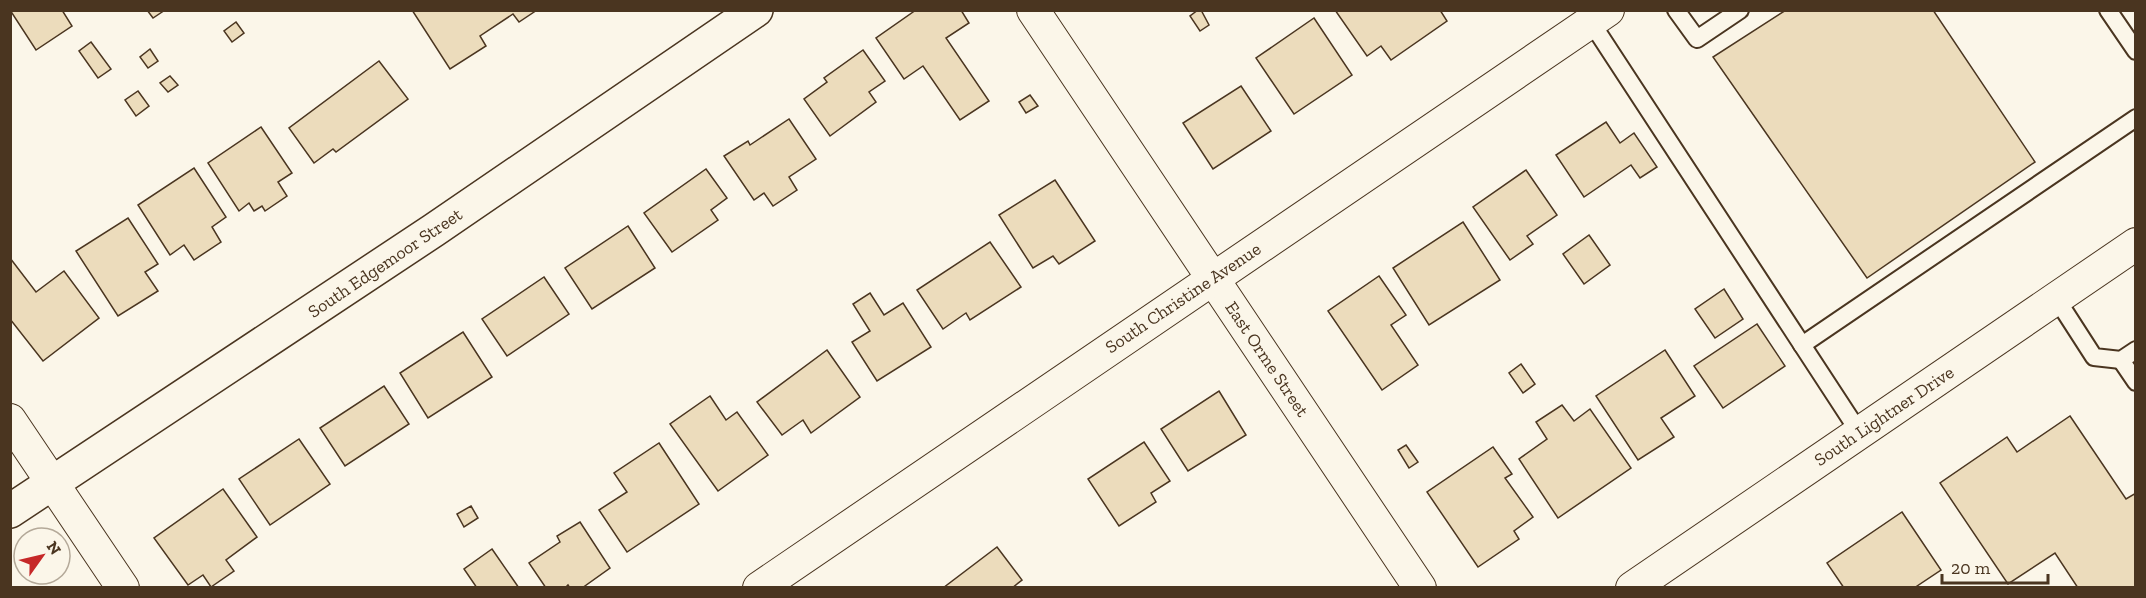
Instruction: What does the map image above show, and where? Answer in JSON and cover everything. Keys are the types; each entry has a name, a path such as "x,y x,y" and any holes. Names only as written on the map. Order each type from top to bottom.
{"street":[{"name":"South Edgemoor Street","path":"10,511 424,237 756,10"},
{"name":"East Orme Street","path":"1033,10 1420,588"},
{"name":"South Christine Avenue","path":"759,588 1599,16"},
{"name":"South Lightner Drive","path":"1632,588 2136,244"},
{"path":"10,420 123,588"}],"lane":[{"path":"1676,10 1697,39 1740,10"},
{"path":"2108,10 2136,51"},
{"path":"1599,16 1802,345 1859,432"},
{"path":"1802,345 2136,118"},
{"path":"2056,298 2094,357 2121,360 2136,350"},
{"path":"2121,360 2136,382"}],"building":[{"path":"10,10 62,10 72,26 36,50"},
{"path":"147,10 165,10 153,18"},
{"path":"412,10 537,10 519,22 513,14 480,36 486,46 450,69"},
{"path":"916,10 961,10 969,23 946,38 989,101 960,120 923,66 904,79 876,38"},
{"path":"1201,10 1209,25 1200,31 1190,16"},
{"path":"1335,10 1440,10 1447,21 1391,60 1381,46 1367,56"},
{"path":"1786,10 1933,10 2035,162 1867,278 1713,57"},
{"path":"1314,18 1352,75 1294,114 1256,58"},
{"path":"236,22 244,33 232,42 224,31"},
{"path":"91,42 111,69 98,78 79,51"},
{"path":"150,49 158,61 148,68 140,57"},
{"path":"863,50 885,81 869,92 876,102 830,136 804,99 827,82 824,78"},
{"path":"379,61 408,99 336,152 333,149 314,163 289,128"},
{"path":"170,76 178,85 168,92 160,83"},
{"path":"1241,86 1271,131 1213,169 1183,123"},
{"path":"138,91 149,106 136,116 125,100"},
{"path":"1030,95 1038,106 1026,113 1019,102"},
{"path":"789,119 816,159 789,177 797,190 773,206 764,193 754,200 724,156 748,141 750,145"},
{"path":"1606,122 1620,143 1634,133 1657,167 1640,178 1631,165 1584,197 1556,155"},
{"path":"261,127 292,173 278,182 287,196 265,211 262,206 254,211 249,203 239,211 208,163"},
{"path":"194,168 226,217 212,227 221,242 194,260 184,245 170,255 138,205"},
{"path":"706,169 727,198 711,210 718,220 672,252 644,213"},
{"path":"1526,170 1557,215 1527,236 1533,244 1510,260 1473,207"},
{"path":"1055,180 1095,241 1059,264 1053,256 1033,268 999,215"},
{"path":"128,218 158,264 145,272 158,291 118,316 76,251"},
{"path":"1463,222 1500,280 1429,325 1393,268"},
{"path":"628,226 655,268 592,309 565,268"},
{"path":"1589,235 1610,265 1584,284 1563,254"},
{"path":"990,242 1021,287 970,320 966,313 943,329 917,290"},
{"path":"10,258 36,292 64,271 99,318 43,361 10,319"},
{"path":"1379,276 1406,315 1391,325 1418,365 1382,390 1328,311"},
{"path":"544,277 569,314 507,356 482,319"},
{"path":"1724,289 1743,319 1715,338 1695,309"},
{"path":"870,293 884,315 903,303 931,347 877,381 852,342 870,331 853,304"},
{"path":"1757,324 1785,366 1723,408 1694,366"},
{"path":"463,332 492,377 428,418 400,373"},
{"path":"827,350 860,397 811,433 803,420 782,435 757,402"},
{"path":"1665,350 1695,396 1661,418 1674,437 1638,460 1596,396"},
{"path":"1521,364 1535,384 1523,393 1509,373"},
{"path":"384,386 409,424 345,466 320,428"},
{"path":"1219,391 1246,435 1188,471 1161,429"},
{"path":"710,396 726,420 737,412 768,455 718,491 670,424"},
{"path":"1562,405 1574,421 1590,409 1631,468 1558,518 1519,459 1547,439 1536,422"},
{"path":"2070,416 2126,499 2136,493 2136,588 2078,588 2055,553 2008,584 1940,483 2007,437 2017,452"},
{"path":"299,439 330,484 270,525 239,479"},
{"path":"1144,442 1170,481 1151,493 1156,502 1119,526 1088,479"},
{"path":"659,443 699,504 627,552 599,510 627,492 614,473"},
{"path":"1406,445 1418,462 1409,468 1398,450"},
{"path":"1493,447 1512,474 1505,478 1533,517 1514,531 1519,539 1478,567 1427,492"},
{"path":"223,489 257,537 226,560 234,571 211,587 203,575 188,585 154,538"},
{"path":"471,506 478,518 464,527 457,514"},
{"path":"1902,512 1941,570 1914,588 1844,588 1827,563"},
{"path":"580,522 610,568 582,588 570,588 568,585 565,588 546,588 529,563 560,542 557,536"},
{"path":"997,547 1022,580 1012,588 943,588"},
{"path":"492,549 519,588 477,588 464,569"}]}
